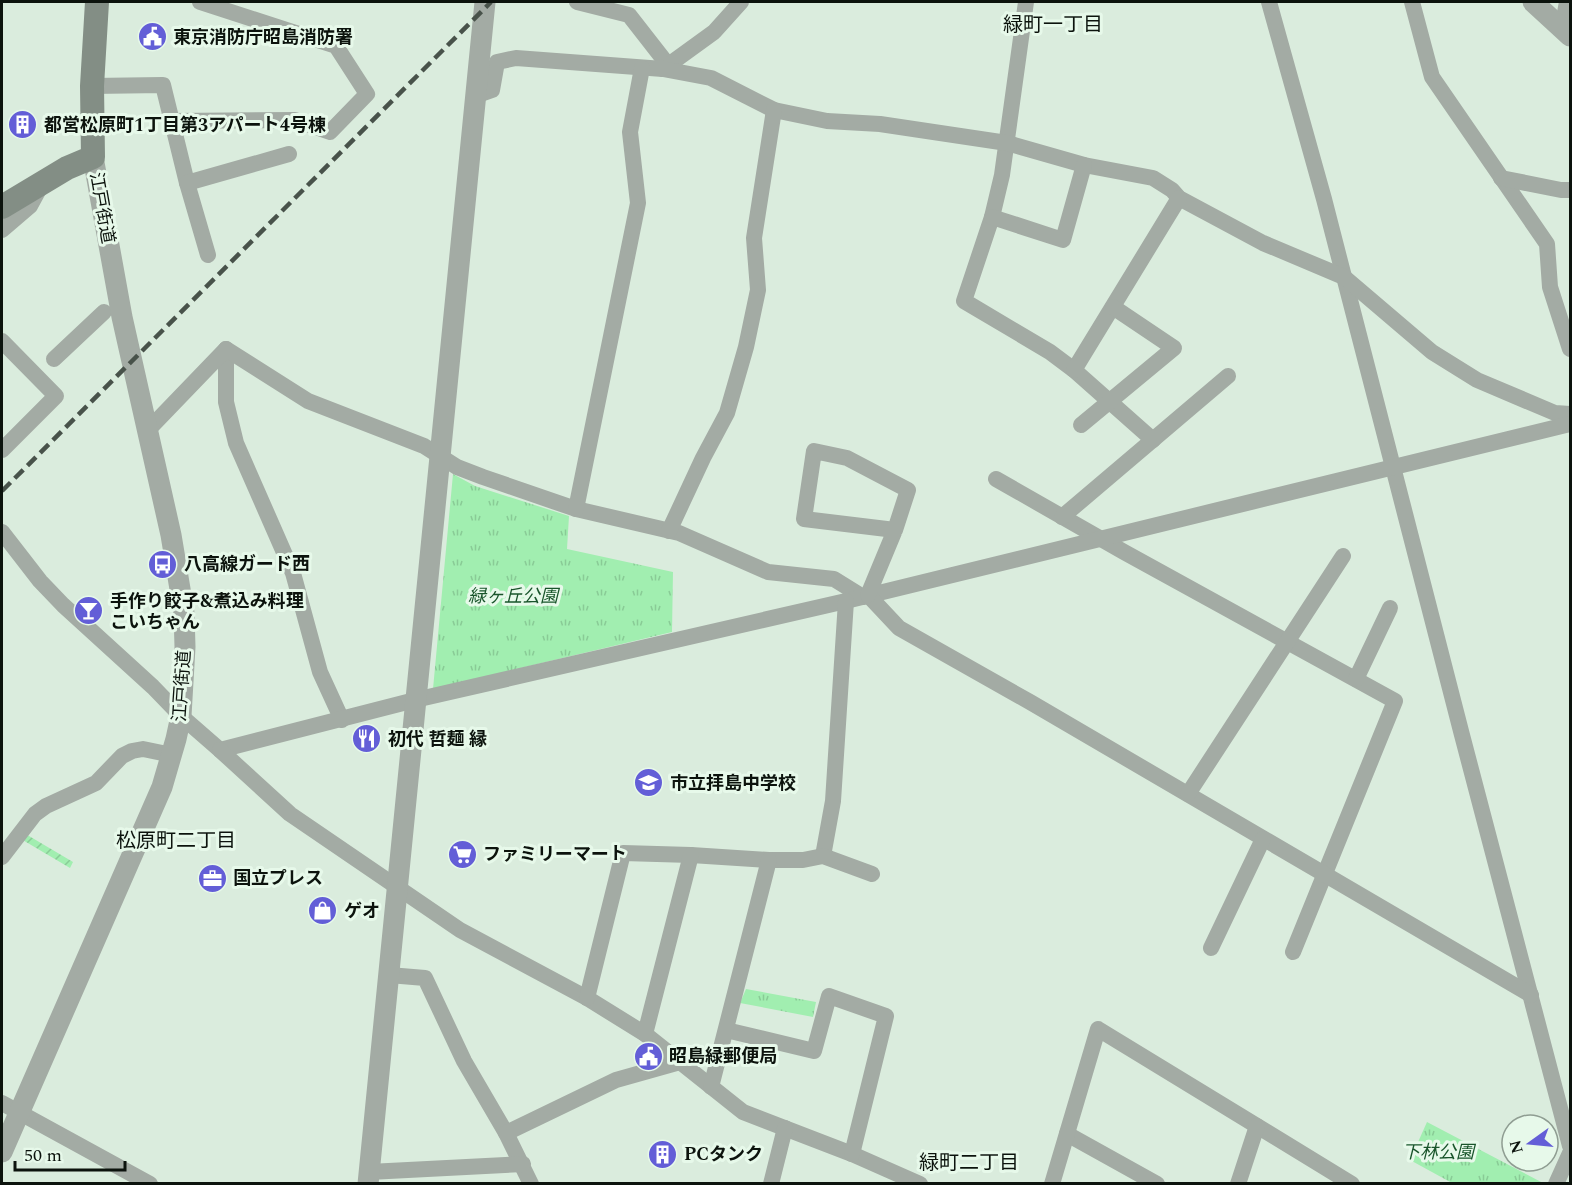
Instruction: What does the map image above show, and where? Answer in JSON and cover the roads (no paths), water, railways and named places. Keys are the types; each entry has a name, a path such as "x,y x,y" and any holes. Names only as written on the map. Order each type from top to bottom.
{"main road":[{"path":"2,207 43,182 93,157 92,86 97,2"}],"street":[{"path":"172,121 295,120 330,132 367,94 336,46 200,2"},
{"path":"485,2 369,1178 523,1164"},
{"path":"577,2 629,15 665,67"},
{"path":"665,67 714,32 741,2"},
{"path":"1026,2 1002,175 992,218 964,301 1050,352 1074,370 1153,440"},
{"path":"1269,2 1344,277 1570,1146"},
{"path":"1412,2 1432,77 1547,244 1550,287 1570,349"},
{"path":"1533,2 1566,33"},
{"path":"1566,33 1567,2"},
{"path":"475,96 492,90 497,62 516,58 642,68 665,67 711,78 774,110 827,121 880,124 1007,143 1084,165 1153,178 1172,190 1179,198 1263,243 1344,277 1432,352 1477,380 1555,412 1570,414"},
{"path":"576,509 638,203 630,132 642,68"},
{"path":"92,86 163,85 187,183 208,255"},
{"path":"669,531 703,458 728,413 746,347 758,290 754,238 774,110"},
{"path":"187,183 289,154"},
{"name":"江戸街道","path":"2,1152 10,1108 123,879 162,787 181,716 185,647 184,613 177,568 122,317 93,157"},
{"path":"992,218 1063,240 1084,165"},
{"path":"1501,178 1570,190"},
{"path":"2,230 30,206 43,182"},
{"path":"1074,370 1179,198"},
{"path":"1081,425 1174,348 1113,307"},
{"path":"54,359 104,312"},
{"path":"2,341 56,396 2,450"},
{"path":"226,349 308,401 423,446 458,467 483,477 576,509 669,531 768,572 834,579 866,596 899,628 1531,995"},
{"path":"148,430 226,349"},
{"path":"226,349 226,402 236,443 293,573 320,672 342,720"},
{"path":"1062,517 1228,376"},
{"path":"220,750 415,700 846,601 1570,424"},
{"path":"866,596 895,530 908,490 848,458 814,451 804,519 895,530"},
{"path":"996,479 1395,701 1293,952"},
{"path":"2,532 40,581 63,605 290,814 460,930 587,998 645,1034 742,1112 852,1154 920,1184"},
{"path":"1188,795 1343,556"},
{"path":"823,856 833,801 846,601"},
{"path":"1356,678 1390,608"},
{"path":"2,857 35,814 46,806 96,783 122,756 143,749 172,755"},
{"path":"1211,948 1263,839"},
{"path":"587,998 623,853 769,860 803,860 823,856 872,874"},
{"path":"645,1034 691,855"},
{"path":"711,1087 769,860"},
{"path":"389,975 425,978 464,1061 523,1164 531,1184"},
{"path":"726,1030 814,1051 829,996 886,1016 852,1154"},
{"path":"1052,1184 1098,1029 1352,1184"},
{"path":"506,1133 616,1080 680,1062"},
{"path":"10,1108 150,1184"},
{"path":"1238,1184 1257,1126"},
{"path":"771,1184 785,1128"},
{"path":"1067,1134 1157,1184"},
{"path":"1556,1184 1570,1153"}],"railway":[{"path":"2,491 491,2"}],"place":[{"name":"東京消防庁昭島消防署","path":"152,37"},
{"name":"都営松原町1丁目第3アパート4号棟","path":"23,125"},
{"name":"八高線ガード西","path":"163,564"},
{"name":"手作り餃子&煮込み料理 こいちゃん","path":"89,611"},
{"name":"初代 哲麺 縁","path":"367,739"},
{"name":"市立拝島中学校","path":"649,783"},
{"name":"ファミリーマート","path":"462,854"},
{"name":"国立プレス","path":"212,878"},
{"name":"ゲオ","path":"323,911"},
{"name":"昭島緑郵便局","path":"648,1056"},
{"name":"PCタンク","path":"663,1154"}],"district":[{"name":"緑町一丁目","path":"1053,25"},
{"name":"松原町二丁目","path":"176,841"},
{"name":"緑町二丁目","path":"969,1163"}],"park label":[{"name":"緑ヶ丘公園","path":"513,596"},
{"name":"下林公園","path":"1438,1152"}]}
